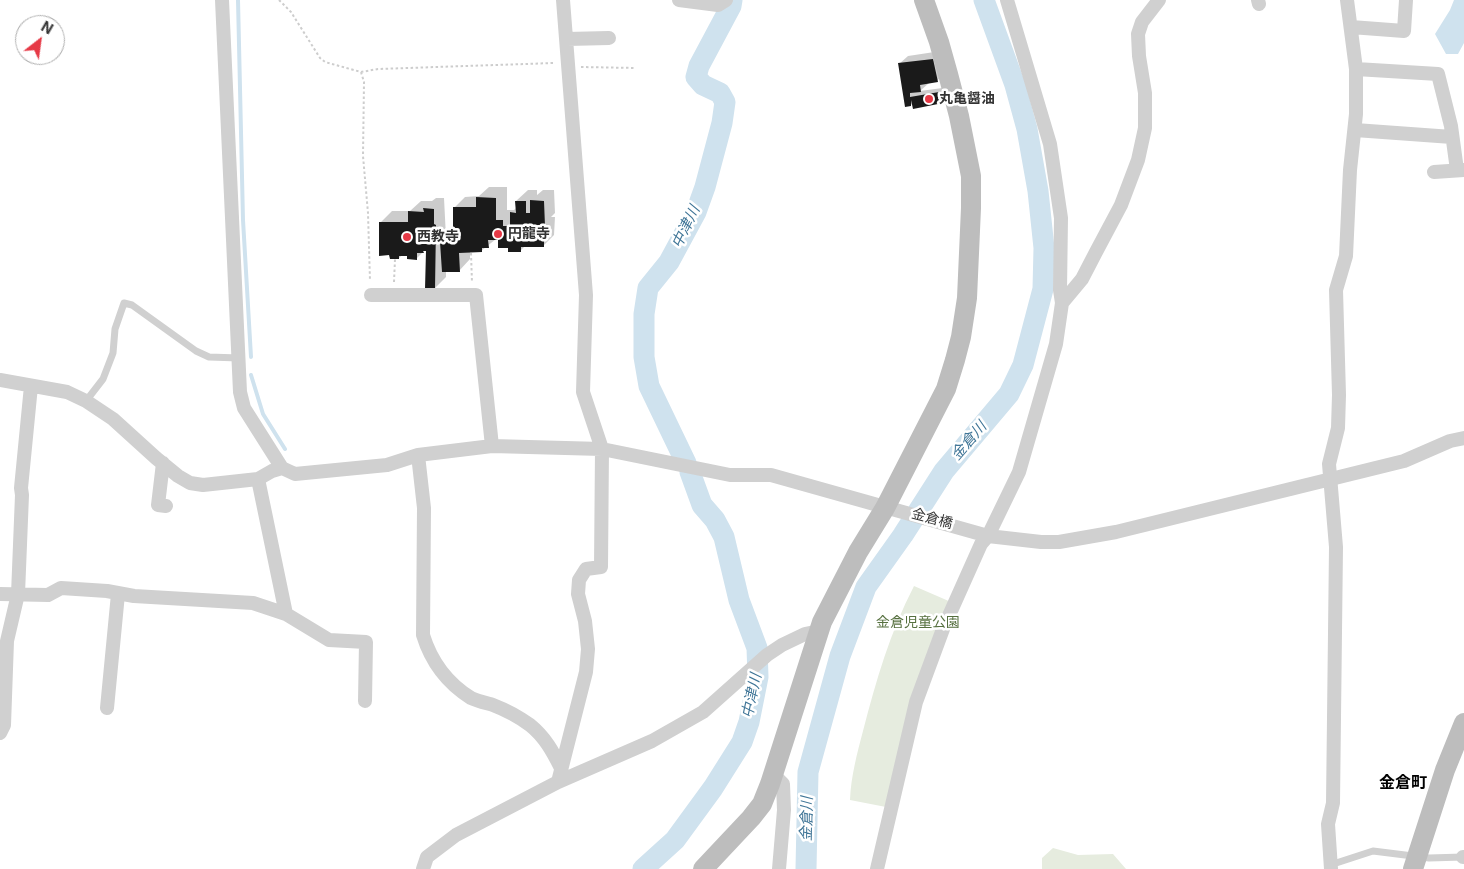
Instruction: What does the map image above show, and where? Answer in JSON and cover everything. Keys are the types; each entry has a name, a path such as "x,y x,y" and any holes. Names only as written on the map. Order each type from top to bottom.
{"street":[{"path":"0,380 67,392 86,401 113,419 178,476 190,483 203,485 258,479 282,468 244,408 240,392 222,0"},
{"path":"560,775 586,672 588,649 585,621 578,594 579,580 586,569 601,567 602,449 583,392 586,295 564,0"},
{"path":"679,0 718,5 726,0"},
{"path":"703,869 762,804 819,631 844,576 890,509 946,389 955,360 967,298 971,176 948,74 924,0"},
{"path":"877,869 916,702 943,629 981,544 988,536 1019,472 1056,344 1062,303 1060,290 1061,218 1050,144 1007,0"},
{"path":"1062,303 1082,279 1089,266 1120,205 1138,160 1145,128 1145,93 1139,56 1138,34 1148,12 1159,0"},
{"path":"1330,867 1328,824 1333,803 1336,547 1329,464 1338,420 1336,290 1346,256 1350,170 1356,114 1356,69 1347,0"},
{"path":"1351,27 1404,31 1406,0"},
{"path":"567,38 609,38"},
{"path":"1356,69 1438,74 1460,170 1434,172"},
{"path":"1354,130 1452,137"},
{"path":"371,295 476,295 492,446"},
{"path":"0,733 4,725 7,641 18,594 21,488 31,386"},
{"name":"金倉橋","path":"282,468 295,474 387,466 418,455 492,446 602,449 730,475 771,475 988,536 1041,542 1059,542 1116,532 1404,461 1450,441 1464,438"},
{"path":"418,455 424,508 423,635 428,650 436,665 453,683 472,698 513,714 543,737 560,775"},
{"path":"163,463 158,505 166,506"},
{"path":"258,479 286,614"},
{"path":"0,594 48,595 62,588 107,591 118,594 253,603 286,614 329,640 366,642 364,701"},
{"path":"107,708 118,594"},
{"path":"423,869 427,857 456,835 560,775 652,741 703,712 782,645 805,634 819,631"},
{"path":"1415,862 1445,770 1464,723"},
{"path":"773,774 783,784 784,810 779,869"}],"lane":[{"path":"86,401 103,379 110,361 113,353 114,329 124,303 132,305 196,351 209,357 238,358"},
{"path":"1330,867 1373,852 1415,862 1429,858 1464,857"}],"path":[{"path":"279,0 291,12 320,58 325,62 361,72 378,69 563,63 568,65 636,68"},
{"path":"361,72 364,82 363,156 368,213 371,295"},
{"path":"471,253 473,295"},
{"path":"394,295 395,259"}],"green space":[{"name":"金倉児童公園","path":"914,586 951,602 886,807 850,800 857,757 879,675 905,603"},
{"path":"1053,848 1078,855 1113,854 1126,869 1042,869 1042,858"}],"water":[{"path":"1454,0 1464,0 1464,43 1458,54 1446,54 1435,34"}],"building":[{"path":"933,59 938,82 920,85 921,92 910,93 910,97 945,91 948,102 913,109 911,100 911,106 905,107 898,63"},
{"name":"円龍寺","path":"476,197 496,198 496,220 503,220 503,226 510,226 510,212 516,213 515,201 526,201 526,213 530,213 530,200 544,201 545,226 525,226 524,228 544,228 544,247 521,247 521,252 508,252 508,248 498,248 498,240 488,240 489,248 482,248 482,252 459,253 460,272 442,272 440,242 453,242 453,207 476,207"},
{"name":"西教寺","path":"423,208 434,209 434,224 436,225 435,289 425,289 426,251 423,251 424,253 417,253 417,260 407,259 407,256 399,256 399,259 390,259 389,255 379,256 379,222 408,222 408,211 424,212"}],"waterway":[{"path":"238,0 243,220 251,357"},
{"name":"中津川","path":"686,463 649,386 644,357 644,314 648,288 669,262 696,212 705,187 722,123 725,102 720,93 703,85 696,77 699,66 731,6 732,0"},
{"name":"金倉川","path":"806,869 808,772 840,656 866,587 903,535 944,471 1009,394 1023,365 1043,289 1044,248 1038,191 1027,129 1015,85 984,0"},
{"path":"251,375 263,414 285,449"},
{"name":"中津川","path":"643,869 675,840 713,788 742,742 749,722 758,677 757,648 739,600 724,537 715,520 702,505 690,472"}],"place":[{"name":"丸亀醤油","path":"929,99"},
{"name":"円龍寺","path":"498,234"},
{"name":"西教寺","path":"407,237"}],"district":[{"name":"金倉町","path":"1403,783"}]}
